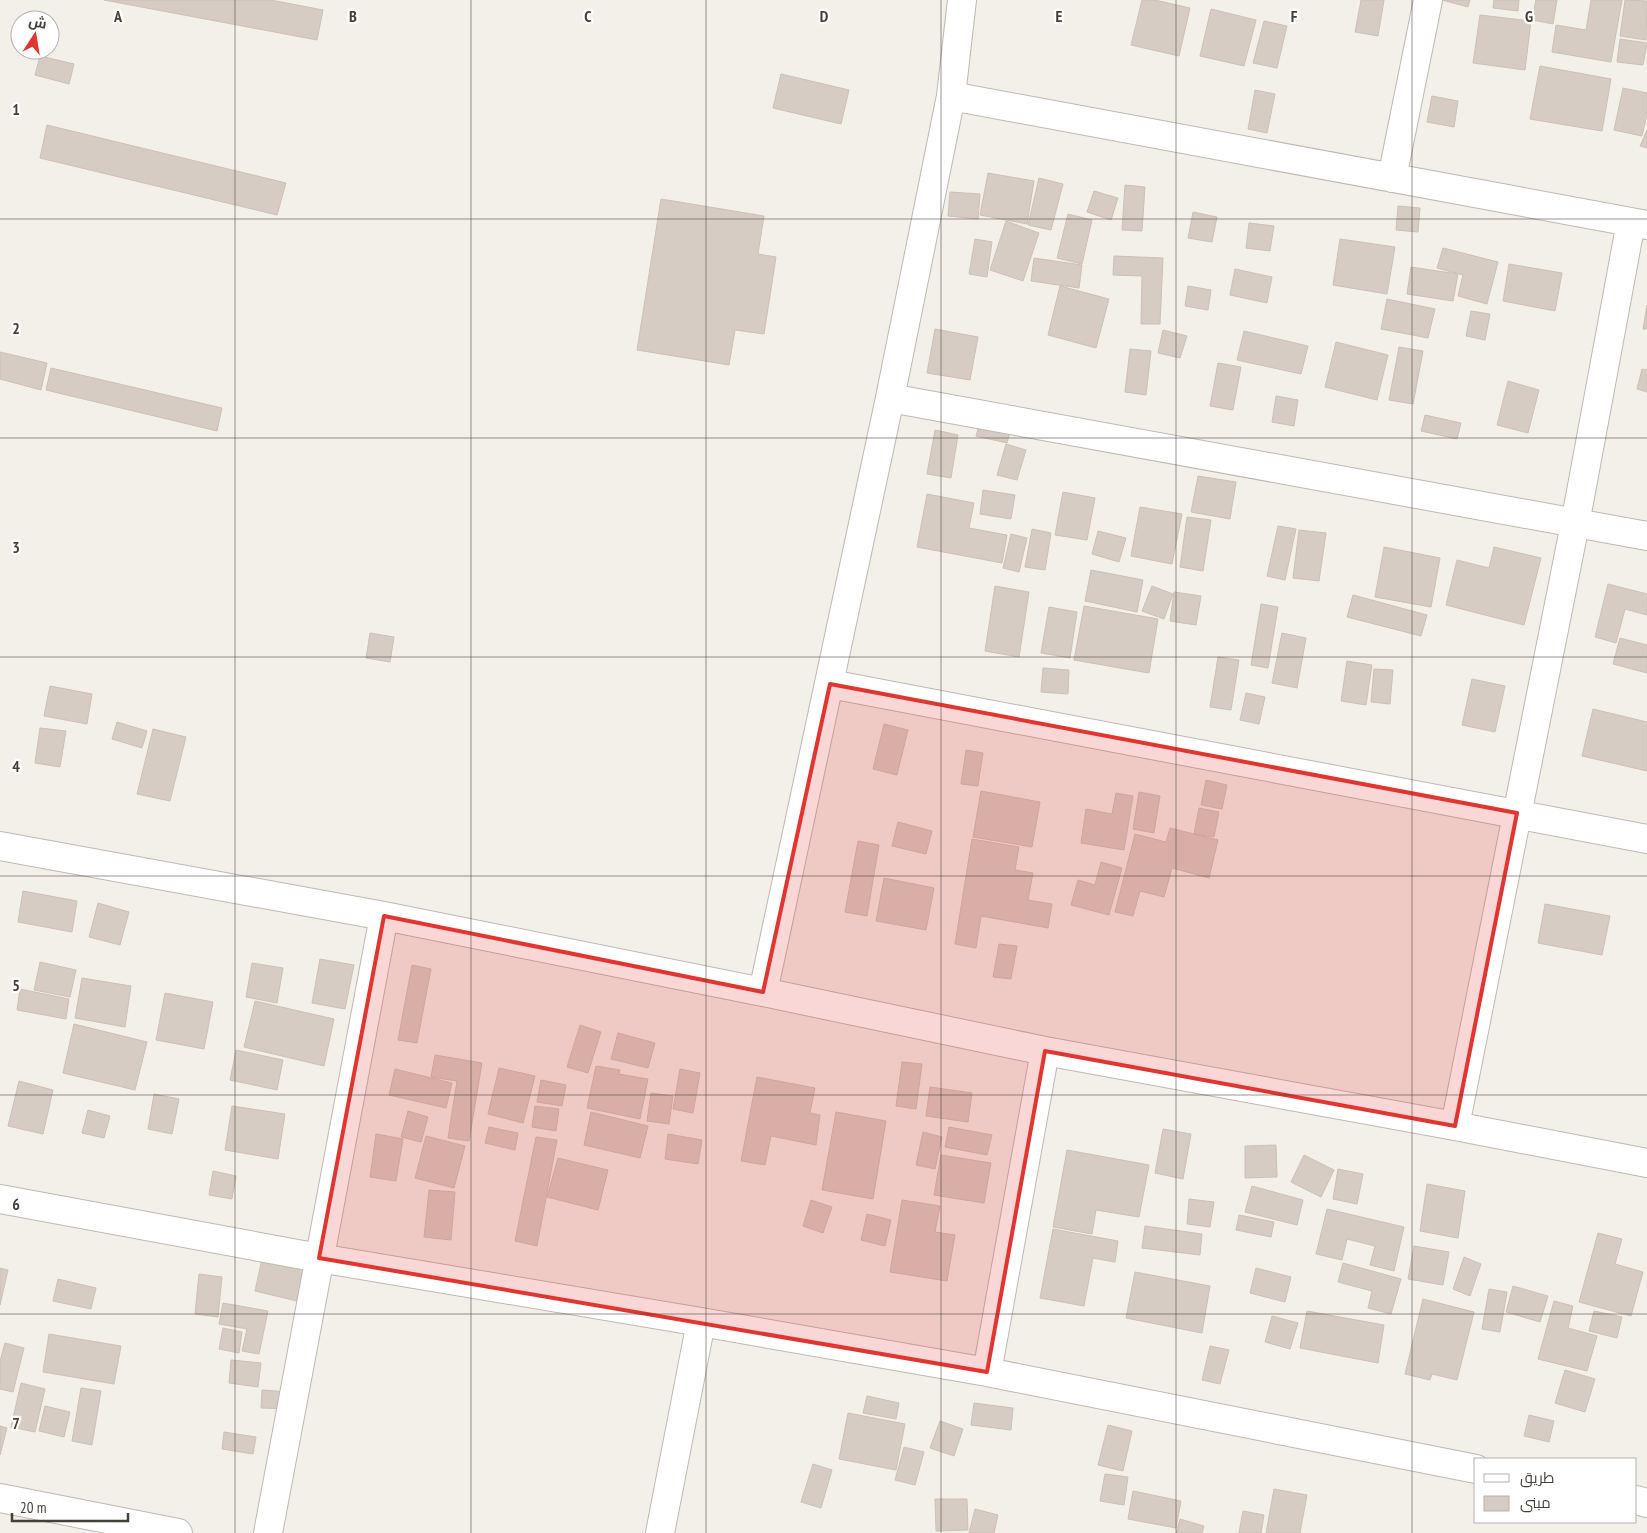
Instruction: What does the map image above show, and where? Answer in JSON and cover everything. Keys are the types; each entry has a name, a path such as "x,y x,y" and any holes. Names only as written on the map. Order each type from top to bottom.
{"street":[{"path":"763,992 830,684 951,96 962,0"},
{"path":"1392,178 1428,0"},
{"path":"951,96 1639,223 1575,524 1455,1126"},
{"path":"890,398 1647,536"},
{"path":"830,684 1647,839"},
{"path":"0,846 384,916 1045,1051 1647,1163"},
{"path":"268,1533 384,916"},
{"path":"987,1372 1045,1051"},
{"path":"0,1199 319,1258 987,1372 1474,1469"},
{"path":"660,1533 701,1322"},
{"path":"0,1498 178,1533"}],"highlighted area":[{"path":"830,684 1517,813 1455,1126 1045,1051 987,1372 319,1258 384,916 763,992"}],"building":[{"path":"104,0 271,0 323,10 317,40"},
{"path":"1142,0 1155,0 1190,8 1179,56 1131,45"},
{"path":"1361,0 1384,0 1378,36 1355,32"},
{"path":"1442,0 1470,0 1468,7"},
{"path":"1494,0 1519,0 1518,11 1493,8"},
{"path":"1536,0 1557,0 1553,24 1532,20"},
{"path":"1591,0 1622,0 1611,62 1552,52 1556,25 1586,30"},
{"path":"1625,0 1647,1 1646,40 1620,36"},
{"path":"1211,9 1256,20 1244,66 1200,56"},
{"path":"1480,15 1531,21 1525,70 1473,63"},
{"path":"1264,21 1287,26 1277,68 1253,63"},
{"path":"1620,39 1647,43 1643,65 1617,62"},
{"path":"39,60 57,60 74,64 69,84 35,75"},
{"path":"1540,66 1611,79 1602,131 1530,119"},
{"path":"781,74 849,90 841,124 773,108"},
{"path":"1623,88 1647,93 1647,114 1642,136 1614,130"},
{"path":"1255,90 1275,94 1267,133 1248,129"},
{"path":"1432,96 1458,101 1454,127 1427,122"},
{"path":"47,125 286,183 277,215 40,158"},
{"path":"1647,130 1647,148 1640,146"},
{"path":"988,173 1034,181 1027,224 980,215"},
{"path":"1039,178 1063,184 1051,230 1028,225"},
{"path":"1125,185 1145,187 1142,231 1122,230"},
{"path":"1094,191 1118,198 1111,220 1087,212"},
{"path":"950,192 980,194 978,219 948,216"},
{"path":"661,199 764,216 758,254 776,257 764,334 735,330 729,365 637,350"},
{"path":"1398,206 1420,208 1418,232 1396,230"},
{"path":"1193,212 1217,217 1212,242 1188,238"},
{"path":"1068,214 1092,220 1082,264 1057,258"},
{"path":"1006,221 1039,233 1023,281 990,270"},
{"path":"1249,223 1274,226 1270,251 1246,248"},
{"path":"975,239 992,242 987,277 969,274"},
{"path":"1340,239 1395,247 1387,294 1333,285"},
{"path":"1443,248 1498,262 1487,304 1458,296 1463,275 1437,268"},
{"path":"1114,256 1163,258 1160,324 1141,324 1142,276 1113,275"},
{"path":"1034,258 1082,265 1079,288 1031,281"},
{"path":"1509,264 1562,273 1555,311 1503,301"},
{"path":"1411,267 1458,274 1453,301 1407,294"},
{"path":"1235,269 1272,277 1267,303 1230,295"},
{"path":"1060,286 1109,299 1096,348 1048,335"},
{"path":"1188,286 1211,290 1208,310 1185,306"},
{"path":"1387,299 1435,309 1428,338 1381,329"},
{"path":"1647,305 1647,329 1643,329"},
{"path":"1471,311 1490,314 1485,340 1466,336"},
{"path":"935,329 978,337 970,380 927,373"},
{"path":"1163,330 1187,336 1180,358 1158,353"},
{"path":"1244,331 1308,346 1301,374 1237,360"},
{"path":"1336,342 1388,355 1377,400 1325,387"},
{"path":"1399,347 1423,351 1413,404 1389,400"},
{"path":"1130,349 1151,351 1146,395 1125,392"},
{"path":"0,352 47,363 41,390 0,379"},
{"path":"1218,363 1241,367 1233,410 1210,406"},
{"path":"51,368 222,408 217,431 46,390"},
{"path":"1642,369 1647,370 1647,392 1637,389"},
{"path":"1508,381 1539,390 1528,433 1497,425"},
{"path":"1276,396 1298,400 1294,426 1272,422"},
{"path":"1425,415 1461,423 1457,439 1421,431"},
{"path":"981,418 1012,425 1007,443 976,436"},
{"path":"935,430 958,435 951,478 927,474"},
{"path":"1006,444 1026,450 1017,480 997,475"},
{"path":"1198,476 1236,482 1230,519 1191,512"},
{"path":"983,490 1015,495 1011,519 980,514"},
{"path":"1063,492 1095,498 1087,540 1055,535"},
{"path":"927,494 974,503 969,528 1007,535 1002,563 917,547"},
{"path":"1140,507 1182,514 1172,564 1131,556"},
{"path":"1187,517 1211,520 1203,571 1180,567"},
{"path":"1278,526 1296,529 1285,580 1267,576"},
{"path":"1032,529 1051,533 1045,570 1025,567"},
{"path":"1299,530 1326,533 1319,581 1293,578"},
{"path":"1098,531 1126,538 1119,562 1092,554"},
{"path":"1011,534 1027,538 1019,572 1003,568"},
{"path":"1384,547 1440,558 1431,607 1375,597"},
{"path":"1494,547 1541,558 1524,625 1446,605 1457,560 1489,568"},
{"path":"1091,570 1143,580 1137,612 1085,601"},
{"path":"1608,584 1647,594 1647,615 1625,609 1616,643 1595,637"},
{"path":"995,586 1029,592 1019,657 985,651"},
{"path":"1152,586 1173,594 1164,619 1142,611"},
{"path":"1174,592 1201,596 1196,625 1170,621"},
{"path":"1353,595 1427,615 1421,636 1347,617"},
{"path":"1261,604 1278,607 1268,668 1251,665"},
{"path":"1084,606 1158,619 1149,673 1074,660"},
{"path":"1049,607 1077,612 1070,658 1041,653"},
{"path":"370,633 394,637 390,662 366,658"},
{"path":"1282,633 1306,638 1297,688 1272,683"},
{"path":"1620,638 1647,645 1647,673 1613,664"},
{"path":"1218,657 1239,660 1231,710 1210,707"},
{"path":"1347,661 1372,665 1366,705 1341,701"},
{"path":"1043,668 1069,670 1068,694 1041,692"},
{"path":"1374,669 1393,670 1390,704 1371,702"},
{"path":"1472,679 1505,686 1495,732 1462,725"},
{"path":"50,686 92,694 87,724 44,716"},
{"path":"1246,693 1265,697 1259,724 1240,720"},
{"path":"1593,709 1647,722 1647,771 1582,756"},
{"path":"117,722 147,731 142,748 112,739"},
{"path":"884,724 908,730 897,775 873,769"},
{"path":"40,728 66,731 60,767 35,763"},
{"path":"153,729 186,737 170,801 137,794"},
{"path":"966,750 983,753 978,786 961,784"},
{"path":"1206,780 1227,785 1222,809 1201,805"},
{"path":"981,791 1040,802 1032,847 973,837"},
{"path":"1139,792 1160,796 1154,833 1133,829"},
{"path":"1116,793 1133,796 1124,850 1081,843 1086,809 1112,814"},
{"path":"1199,808 1219,812 1214,837 1194,834"},
{"path":"898,822 932,831 926,854 892,846"},
{"path":"1170,828 1218,840 1209,878 1172,868 1164,897 1140,891 1133,916 1115,912 1135,834 1166,842"},
{"path":"972,839 1019,847 1015,870 1033,873 1028,900 1052,904 1048,928 981,916 976,948 955,944"},
{"path":"858,841 879,845 867,916 845,912"},
{"path":"1101,862 1122,868 1109,915 1071,905 1078,880 1095,885"},
{"path":"884,878 934,888 926,930 876,921"},
{"path":"23,891 77,901 72,932 18,922"},
{"path":"98,903 129,912 120,945 89,937"},
{"path":"1545,904 1610,916 1602,955 1538,943"},
{"path":"999,944 1017,946 1011,979 993,977"},
{"path":"320,959 354,965 345,1009 312,1003"},
{"path":"40,962 76,970 70,997 34,990"},
{"path":"252,963 283,968 277,1003 246,997"},
{"path":"412,965 431,969 417,1043 398,1040"},
{"path":"82,978 131,986 125,1027 75,1018"},
{"path":"20,989 69,999 66,1019 17,1010"},
{"path":"165,993 213,1002 204,1049 156,1040"},
{"path":"255,1001 334,1019 324,1066 244,1047"},
{"path":"74,1024 147,1042 135,1090 63,1073"},
{"path":"580,1025 601,1032 588,1073 567,1067"},
{"path":"618,1033 655,1043 648,1068 611,1059"},
{"path":"236,1050 283,1060 277,1090 230,1080"},
{"path":"435,1055 482,1063 469,1141 448,1138 457,1081 431,1077"},
{"path":"902,1062 922,1064 916,1109 896,1106"},
{"path":"596,1066 620,1070 619,1074 648,1079 640,1119 587,1108"},
{"path":"499,1068 535,1076 523,1123 488,1114"},
{"path":"395,1069 452,1083 446,1108 389,1095"},
{"path":"680,1069 700,1073 693,1113 673,1109"},
{"path":"757,1077 815,1088 810,1113 820,1115 816,1145 771,1136 765,1165 741,1161"},
{"path":"541,1080 566,1085 562,1106 537,1102"},
{"path":"19,1081 53,1090 43,1134 8,1126"},
{"path":"930,1087 972,1093 968,1122 926,1116"},
{"path":"651,1093 673,1096 669,1124 647,1121"},
{"path":"154,1094 179,1099 172,1134 148,1129"},
{"path":"232,1106 285,1114 278,1159 225,1150"},
{"path":"535,1106 559,1109 556,1131 532,1127"},
{"path":"88,1110 110,1116 104,1138 82,1133"},
{"path":"408,1111 428,1117 421,1142 401,1137"},
{"path":"591,1112 648,1126 640,1158 584,1145"},
{"path":"836,1112 886,1121 873,1199 822,1190"},
{"path":"489,1127 518,1133 515,1150 485,1143"},
{"path":"949,1127 992,1135 987,1155 945,1147"},
{"path":"1163,1129 1191,1134 1183,1179 1155,1173"},
{"path":"923,1132 942,1137 935,1169 916,1165"},
{"path":"376,1134 403,1139 396,1181 370,1177"},
{"path":"668,1134 702,1140 698,1164 665,1159"},
{"path":"426,1136 465,1146 454,1188 415,1178"},
{"path":"536,1137 557,1140 537,1246 515,1241"},
{"path":"1276,1145 1277,1177 1245,1178 1245,1146"},
{"path":"1067,1150 1149,1165 1139,1217 1096,1210 1092,1234 1053,1227"},
{"path":"941,1155 991,1163 984,1203 934,1195"},
{"path":"1304,1155 1334,1170 1321,1197 1291,1182"},
{"path":"558,1158 608,1170 598,1210 547,1197"},
{"path":"1338,1169 1363,1174 1357,1204 1333,1199"},
{"path":"213,1171 236,1176 232,1199 209,1195"},
{"path":"1427,1184 1465,1191 1458,1238 1420,1231"},
{"path":"1252,1186 1303,1200 1297,1225 1245,1212"},
{"path":"429,1190 455,1192 451,1240 424,1237"},
{"path":"1189,1199 1214,1202 1210,1227 1187,1224"},
{"path":"811,1200 832,1207 823,1233 803,1226"},
{"path":"902,1200 940,1206 935,1232 955,1235 947,1281 890,1272"},
{"path":"1327,1209 1404,1227 1394,1271 1370,1265 1375,1246 1347,1239 1342,1260 1316,1254"},
{"path":"867,1214 891,1220 885,1246 861,1240"},
{"path":"1239,1215 1274,1222 1271,1237 1236,1230"},
{"path":"1145,1226 1202,1234 1200,1255 1142,1248"},
{"path":"1053,1229 1118,1241 1115,1262 1093,1258 1084,1306 1040,1298"},
{"path":"1598,1233 1622,1239 1615,1264 1643,1272 1631,1316 1579,1302"},
{"path":"1414,1246 1449,1252 1443,1285 1408,1279"},
{"path":"1464,1257 1481,1264 1470,1296 1453,1289"},
{"path":"262,1259 305,1269 297,1301 255,1291"},
{"path":"1343,1263 1401,1279 1391,1314 1368,1308 1372,1291 1338,1282"},
{"path":"0,1268 8,1270 0,1305"},
{"path":"1256,1268 1291,1277 1285,1302 1250,1293"},
{"path":"1135,1272 1210,1286 1202,1333 1126,1318"},
{"path":"199,1274 222,1277 218,1317 195,1314"},
{"path":"58,1279 96,1288 91,1309 53,1301"},
{"path":"1513,1286 1548,1296 1540,1322 1506,1312"},
{"path":"1489,1289 1507,1292 1500,1332 1482,1329"},
{"path":"1423,1299 1474,1312 1457,1380 1432,1374 1430,1380 1405,1374"},
{"path":"1554,1301 1573,1306 1568,1328 1597,1336 1587,1371 1538,1359"},
{"path":"223,1303 268,1311 259,1354 242,1351 247,1329 219,1324"},
{"path":"1307,1311 1384,1325 1378,1363 1300,1348"},
{"path":"1594,1311 1622,1317 1617,1338 1589,1331"},
{"path":"1272,1316 1298,1323 1290,1349 1265,1342"},
{"path":"223,1328 242,1332 239,1353 219,1349"},
{"path":"49,1334 121,1346 114,1384 43,1372"},
{"path":"5,1343 24,1348 13,1392 0,1389 0,1361"},
{"path":"1210,1346 1229,1350 1220,1384 1202,1380"},
{"path":"231,1360 261,1363 258,1387 229,1383"},
{"path":"1565,1370 1595,1379 1585,1412 1555,1403"},
{"path":"21,1383 45,1389 35,1432 11,1427"},
{"path":"81,1388 101,1391 92,1445 72,1441"},
{"path":"262,1390 290,1392 289,1409 261,1408"},
{"path":"867,1396 899,1403 896,1419 863,1413"},
{"path":"974,1403 1013,1408 1011,1430 971,1425"},
{"path":"45,1406 70,1412 64,1437 39,1431"},
{"path":"848,1413 905,1424 896,1470 839,1459"},
{"path":"1529,1415 1554,1421 1549,1442 1524,1436"},
{"path":"940,1421 963,1429 954,1456 930,1448"},
{"path":"1108,1425 1132,1431 1123,1471 1098,1465"},
{"path":"0,1426 7,1428 0,1455"},
{"path":"224,1432 256,1437 253,1454 222,1449"},
{"path":"904,1447 924,1452 915,1485 895,1480"},
{"path":"813,1464 832,1470 821,1508 801,1502"},
{"path":"1105,1474 1128,1477 1124,1505 1100,1501"},
{"path":"1274,1489 1307,1495 1300,1533 1266,1533"},
{"path":"1133,1491 1181,1501 1176,1528 1128,1519"},
{"path":"935,1499 967,1499 968,1530 936,1531"},
{"path":"975,1509 998,1515 994,1533 969,1533"},
{"path":"1243,1511 1264,1515 1261,1533 1239,1533"},
{"path":"1180,1519 1204,1526 1202,1533 1176,1533"}]}
